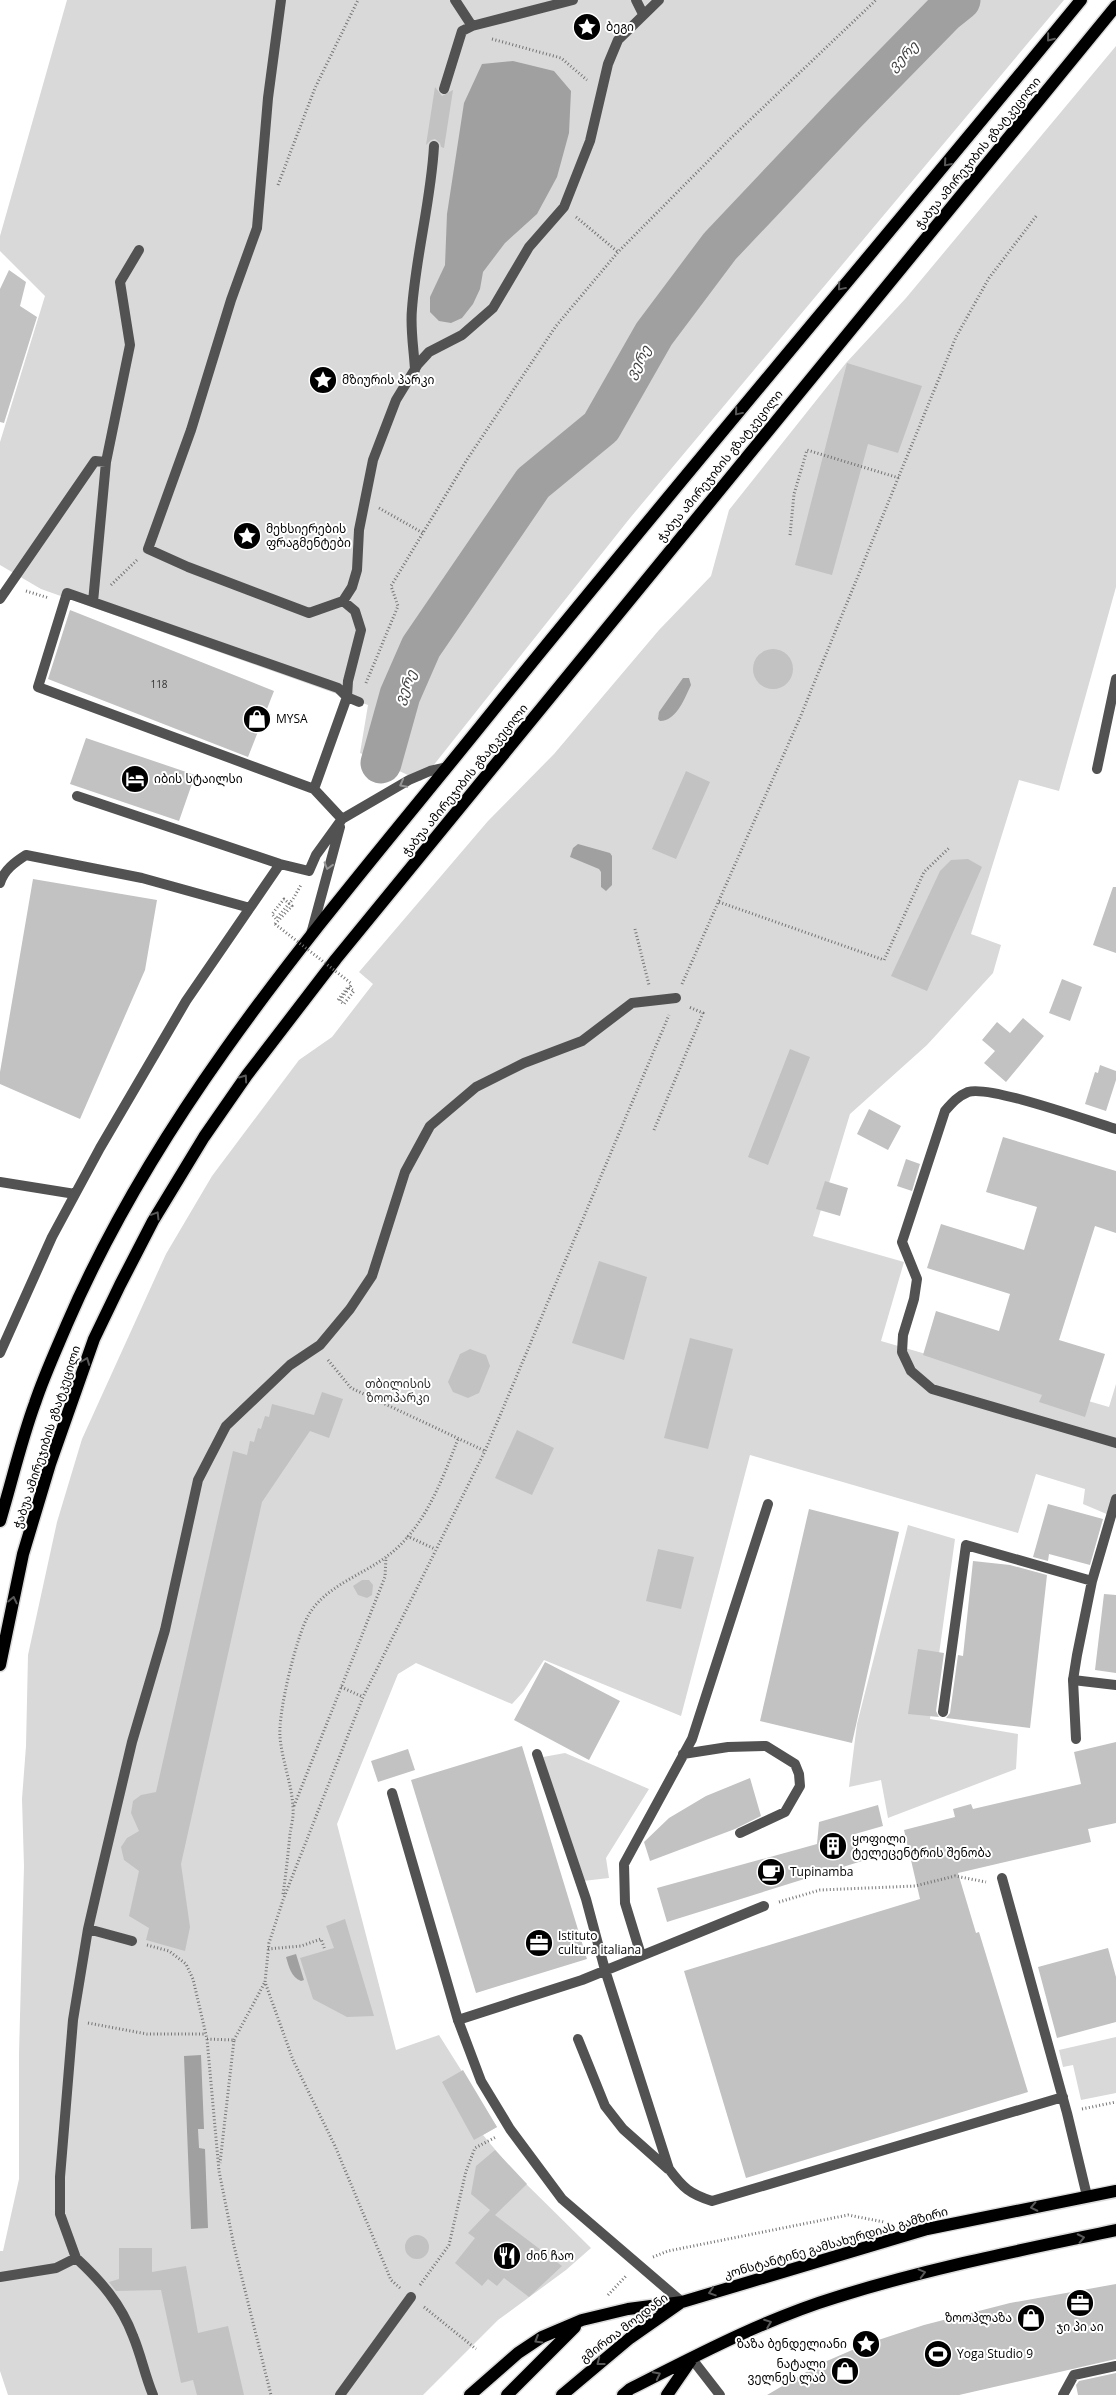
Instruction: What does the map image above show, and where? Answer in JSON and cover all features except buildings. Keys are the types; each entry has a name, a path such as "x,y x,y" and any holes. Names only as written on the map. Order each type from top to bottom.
{"main road":[{"name":"ჭაბუა ამირეჯიბის გზატკეცილი","path":"0,1520 35,1403 69,1320 112,1231 166,1138 231,1040 310,938 611,564 1081,0"},
{"name":"ჭაბუა ამირეჯიბის გზატკეცილი","path":"0,1665 23,1554 72,1399 94,1339 153,1221 204,1137 247,1075 336,959 1116,6"},
{"name":"კონსტანტინე გამსახურდიას გამზირი","path":"682,2302 927,2229 1116,2191"},
{"path":"623,2395 630,2389 738,2334 835,2297 965,2261 1116,2230"},
{"name":"გმირთა მოედანი","path":"470,2395 542,2337 582,2320 628,2309 682,2302"},
{"name":"გმირთა მოედანი","path":"562,2395 630,2338 682,2302"},
{"path":"507,2395 582,2320"},
{"path":"667,2395 692,2358"}],"street":[{"path":"281,0 264,135 257,228 231,300 191,430 148,549 309,614 343,601 352,586 357,570 359,530 373,460 396,400 429,352 462,335 493,308 529,246 564,207 590,141 608,64 618,40 659,0"},
{"path":"444,89 467,29 455,0"},
{"path":"467,29 573,0"},
{"path":"636,0 643,14"},
{"path":"415,370 411,311 423,222 432,175 434,146"},
{"path":"93,602 106,462 130,345 120,282 139,250"},
{"path":"0,599 95,461 106,462"},
{"path":"342,819 314,789 38,687 67,593 338,688 347,697 359,702"},
{"path":"314,789 347,697 348,681 361,630 355,611 343,601"},
{"path":"1097,769 1116,679"},
{"path":"77,796 280,864 309,871 316,855 342,819 409,780 430,771 448,767"},
{"path":"310,938 342,819"},
{"path":"0,883 2,876 13,864 26,855 142,878 250,908"},
{"path":"0,1353 52,1237 75,1194 186,1001 280,864"},
{"path":"153,2395 133,2336 119,2305 100,2280 76,2258 60,2214 60,2177 73,2020 88,1929 132,1742 165,1630 198,1480 226,1426 290,1365 320,1345 350,1309 372,1276 405,1172 430,1126 476,1087 524,1063 582,1041 632,1002 676,999"},
{"path":"1116,1130 992,1092 970,1092 954,1100 945,1111 902,1242 916,1279 914,1299 903,1335 902,1352 911,1371 932,1389 1116,1443"},
{"path":"0,1182 75,1194"},
{"path":"1076,1739 1073,1680 1092,1581 1116,1499"},
{"path":"641,1955 625,1902 624,1864 692,1739 701,1717 768,1504"},
{"path":"943,1712 966,1545 1092,1581"},
{"path":"1073,1680 1116,1685"},
{"path":"683,1754 728,1747 766,1746 795,1764 799,1774 800,1786 785,1812 740,1833"},
{"path":"537,1754 586,1899 605,1970 669,2169"},
{"path":"392,1793 458,2020 481,2081 510,2130 562,2199 682,2302"},
{"path":"1002,1878 1063,2096 1087,2196"},
{"path":"458,2020 582,1980 764,1906"},
{"path":"88,1929 132,1941"},
{"path":"578,2039 605,2106 623,2129 669,2169 682,2188 697,2196 712,2200 1063,2096"},
{"path":"0,2277 56,2268 76,2258"},
{"path":"340,2395 410,2297"},
{"path":"692,2358 720,2395"},
{"path":"1063,2395 1074,2375 1116,2366"}],"path":[{"path":"278,187 315,88 358,0"},
{"path":"359,702 398,606 391,586 468,458 546,341 618,252 731,138 876,0"},
{"path":"467,29 561,58 587,80 597,112"},
{"path":"220,2171 234,2040 265,1982 268,1949 283,1900 363,1697 485,1450 676,999 799,720 956,336 988,278 1037,215"},
{"path":"590,229 618,252"},
{"path":"790,535 794,494 807,450 898,478"},
{"path":"365,501 423,533"},
{"path":"93,602 148,549"},
{"path":"22,593 29,590 51,599 48,608"},
{"path":"719,902 884,960 924,872 949,848"},
{"path":"293,900 288,906 276,918 272,914 284,899 288,903 292,906 275,924 351,986 354,991 344,1004 340,1001 351,986"},
{"path":"635,929 651,1000"},
{"path":"338,1000 348,987 351,986"},
{"path":"654,1130 703,1013 676,999"},
{"path":"320,1345 331,1366 351,1388 485,1450"},
{"path":"293,1808 280,1736 286,1694 300,1639 309,1615 320,1602 340,1586 400,1546 426,1511 442,1480 458,1439"},
{"path":"407,1536 435,1549"},
{"path":"283,1900 293,1808 385,1577 386,1557"},
{"path":"341,1687 363,1697"},
{"path":"764,1906 820,1890 915,1886 955,1876 987,1882"},
{"path":"268,1949 302,1946 321,1939 325,1950"},
{"path":"132,1941 169,1951 186,1964 193,1979 207,2039 220,2171 234,2246 271,2395"},
{"path":"265,1982 293,2060 335,2146 391,2280 476,2349"},
{"path":"73,2020 147,2034 206,2034"},
{"path":"207,2039 234,2040"},
{"path":"1067,2113 1116,2102"},
{"path":"410,2297 449,2245 466,2171 475,2148 510,2130"},
{"path":"603,2299 638,2264 668,2251 848,2215 892,2223"}],"green space":[{"name":"მზიურის პარკი","path":"67,0 1064,0 630,518 421,781 360,753 368,705 41,589 0,565 0,442 45,296 0,251 0,236"},
{"name":"თბილისის ზოოპარკი","path":"1116,46 1116,587 1059,791 1019,780 971,934 1001,945 993,973 927,1045 850,1114 813,1236 904,1262 881,1341 1109,1407 1116,1384 1116,1518 1083,1504 1085,1489 1036,1474 1018,1533 750,1455 681,1716 544,1660 523,1692 512,1704 416,1663 398,1674 337,1824 396,2050 439,2035 497,2127 483,2135 514,2172 591,2248 566,2270 498,2320 423,2395 8,2395 0,2371 0,2251 3,2251 19,2179 19,2054 24,1866 22,1799 26,1746 28,1655 57,1522 82,1439 166,1254 212,1176 299,1060 332,1037 373,984 359,972 488,821 554,754 659,630 711,576 729,510 846,363 906,298"},
{"path":"908,1525 955,1539 930,1719 1018,1734 1016,1769 888,1818 881,1780 849,1787 857,1724"},
{"path":"565,1753 649,1789 606,1858 609,1878 583,1881 543,1757"},
{"path":"1116,2037 1116,2093 1081,2100 1073,2065 1063,2067 1059,2050"}],"shaded area":[{"path":"513,61 554,71 571,91 569,133 557,177 537,214 505,243 483,272 480,289 473,304 462,318 451,323 439,321 430,312 430,297 445,265 447,214 464,103 482,64"},
{"path":"683,678 689,678 691,685 683,702 676,713 666,720 660,721 658,719 659,712"},
{"path":"578,844 610,853 612,856 612,885 606,891 601,887 601,872 599,869 570,857 573,848"},
{"path":"296,1954 304,1980 301,1981 289,1968 286,1957"},
{"path":"201,2055 204,2129 198,2129 199,2148 205,2149 208,2228 191,2229 184,2056"}],"waterway":[{"name":"ვერე","path":"381,763 400,695 421,647 533,483 601,427 654,334 720,246 846,113 945,12 960,0"}],"place":[{"name":"ბეგი","path":"587,27"},
{"name":"მზიურის პარკი","path":"323,380"},
{"name":"მეხსიერების ფრაგმენტები","path":"247,536"},
{"name":"MYSA","path":"257,719"},
{"name":"იბის სტაილსი","path":"135,779"},
{"name":"ყოფილი ტელეცენტრის შენობა","path":"833,1846"},
{"name":"Tupinamba","path":"771,1872"},
{"name":"Istituto cultura italiana","path":"539,1943"},
{"name":"ძინ ჩაო","path":"507,2256"},
{"name":"ჯი პი აი","path":"1080,2303"},
{"name":"ზოოპლაზა","path":"1031,2318"},
{"name":"ზაზა ბენდელიანი","path":"866,2344"},
{"name":"Yoga Studio 9","path":"938,2354"},
{"name":"ნატალი ველნეს ლაბ","path":"845,2371"}]}
